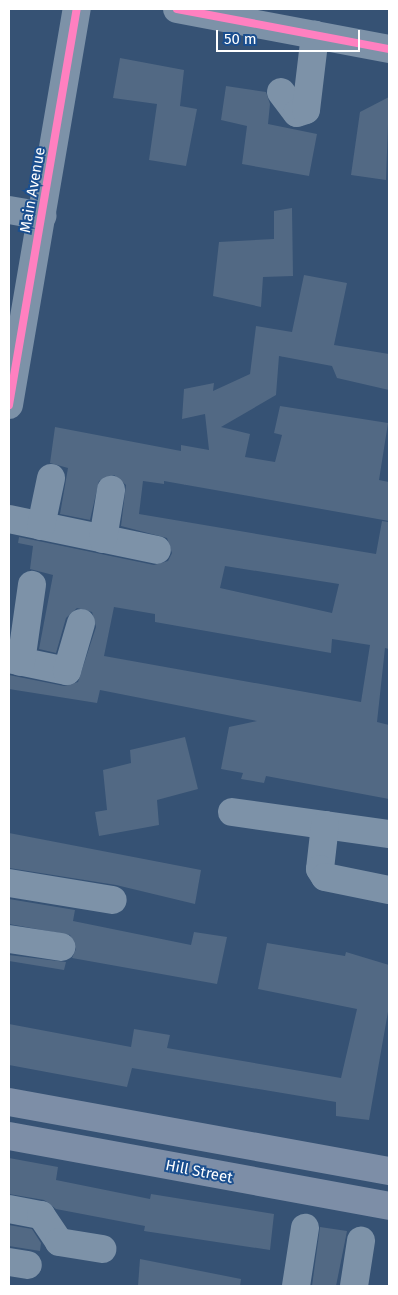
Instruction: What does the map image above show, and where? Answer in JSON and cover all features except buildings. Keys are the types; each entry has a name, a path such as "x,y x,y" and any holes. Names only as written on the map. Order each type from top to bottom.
{"main road":[{"path":"9,1102 389,1171"},
{"name":"Hill Street","path":"9,1136 389,1206"}],"street":[{"name":"Main Avenue","path":"9,405 14,347 42,216 77,9"},
{"path":"177,9 258,16 315,35 389,49"},
{"path":"281,92 298,113 306,110 315,35"},
{"path":"9,210 42,216"},
{"path":"41,526 51,478"},
{"path":"103,539 111,490"},
{"path":"9,519 157,550"},
{"path":"32,585 15,660 67,671 81,623"},
{"path":"232,812 389,834"},
{"path":"325,825 320,868 324,876 389,890"},
{"path":"9,883 112,900"},
{"path":"9,939 61,947"},
{"path":"9,1209 41,1216 59,1242 102,1249"},
{"path":"296,1286 305,1228"},
{"path":"354,1286 361,1241"}],"cycle path":[{"path":"9,405 77,9"},
{"path":"177,9 389,49"}]}
